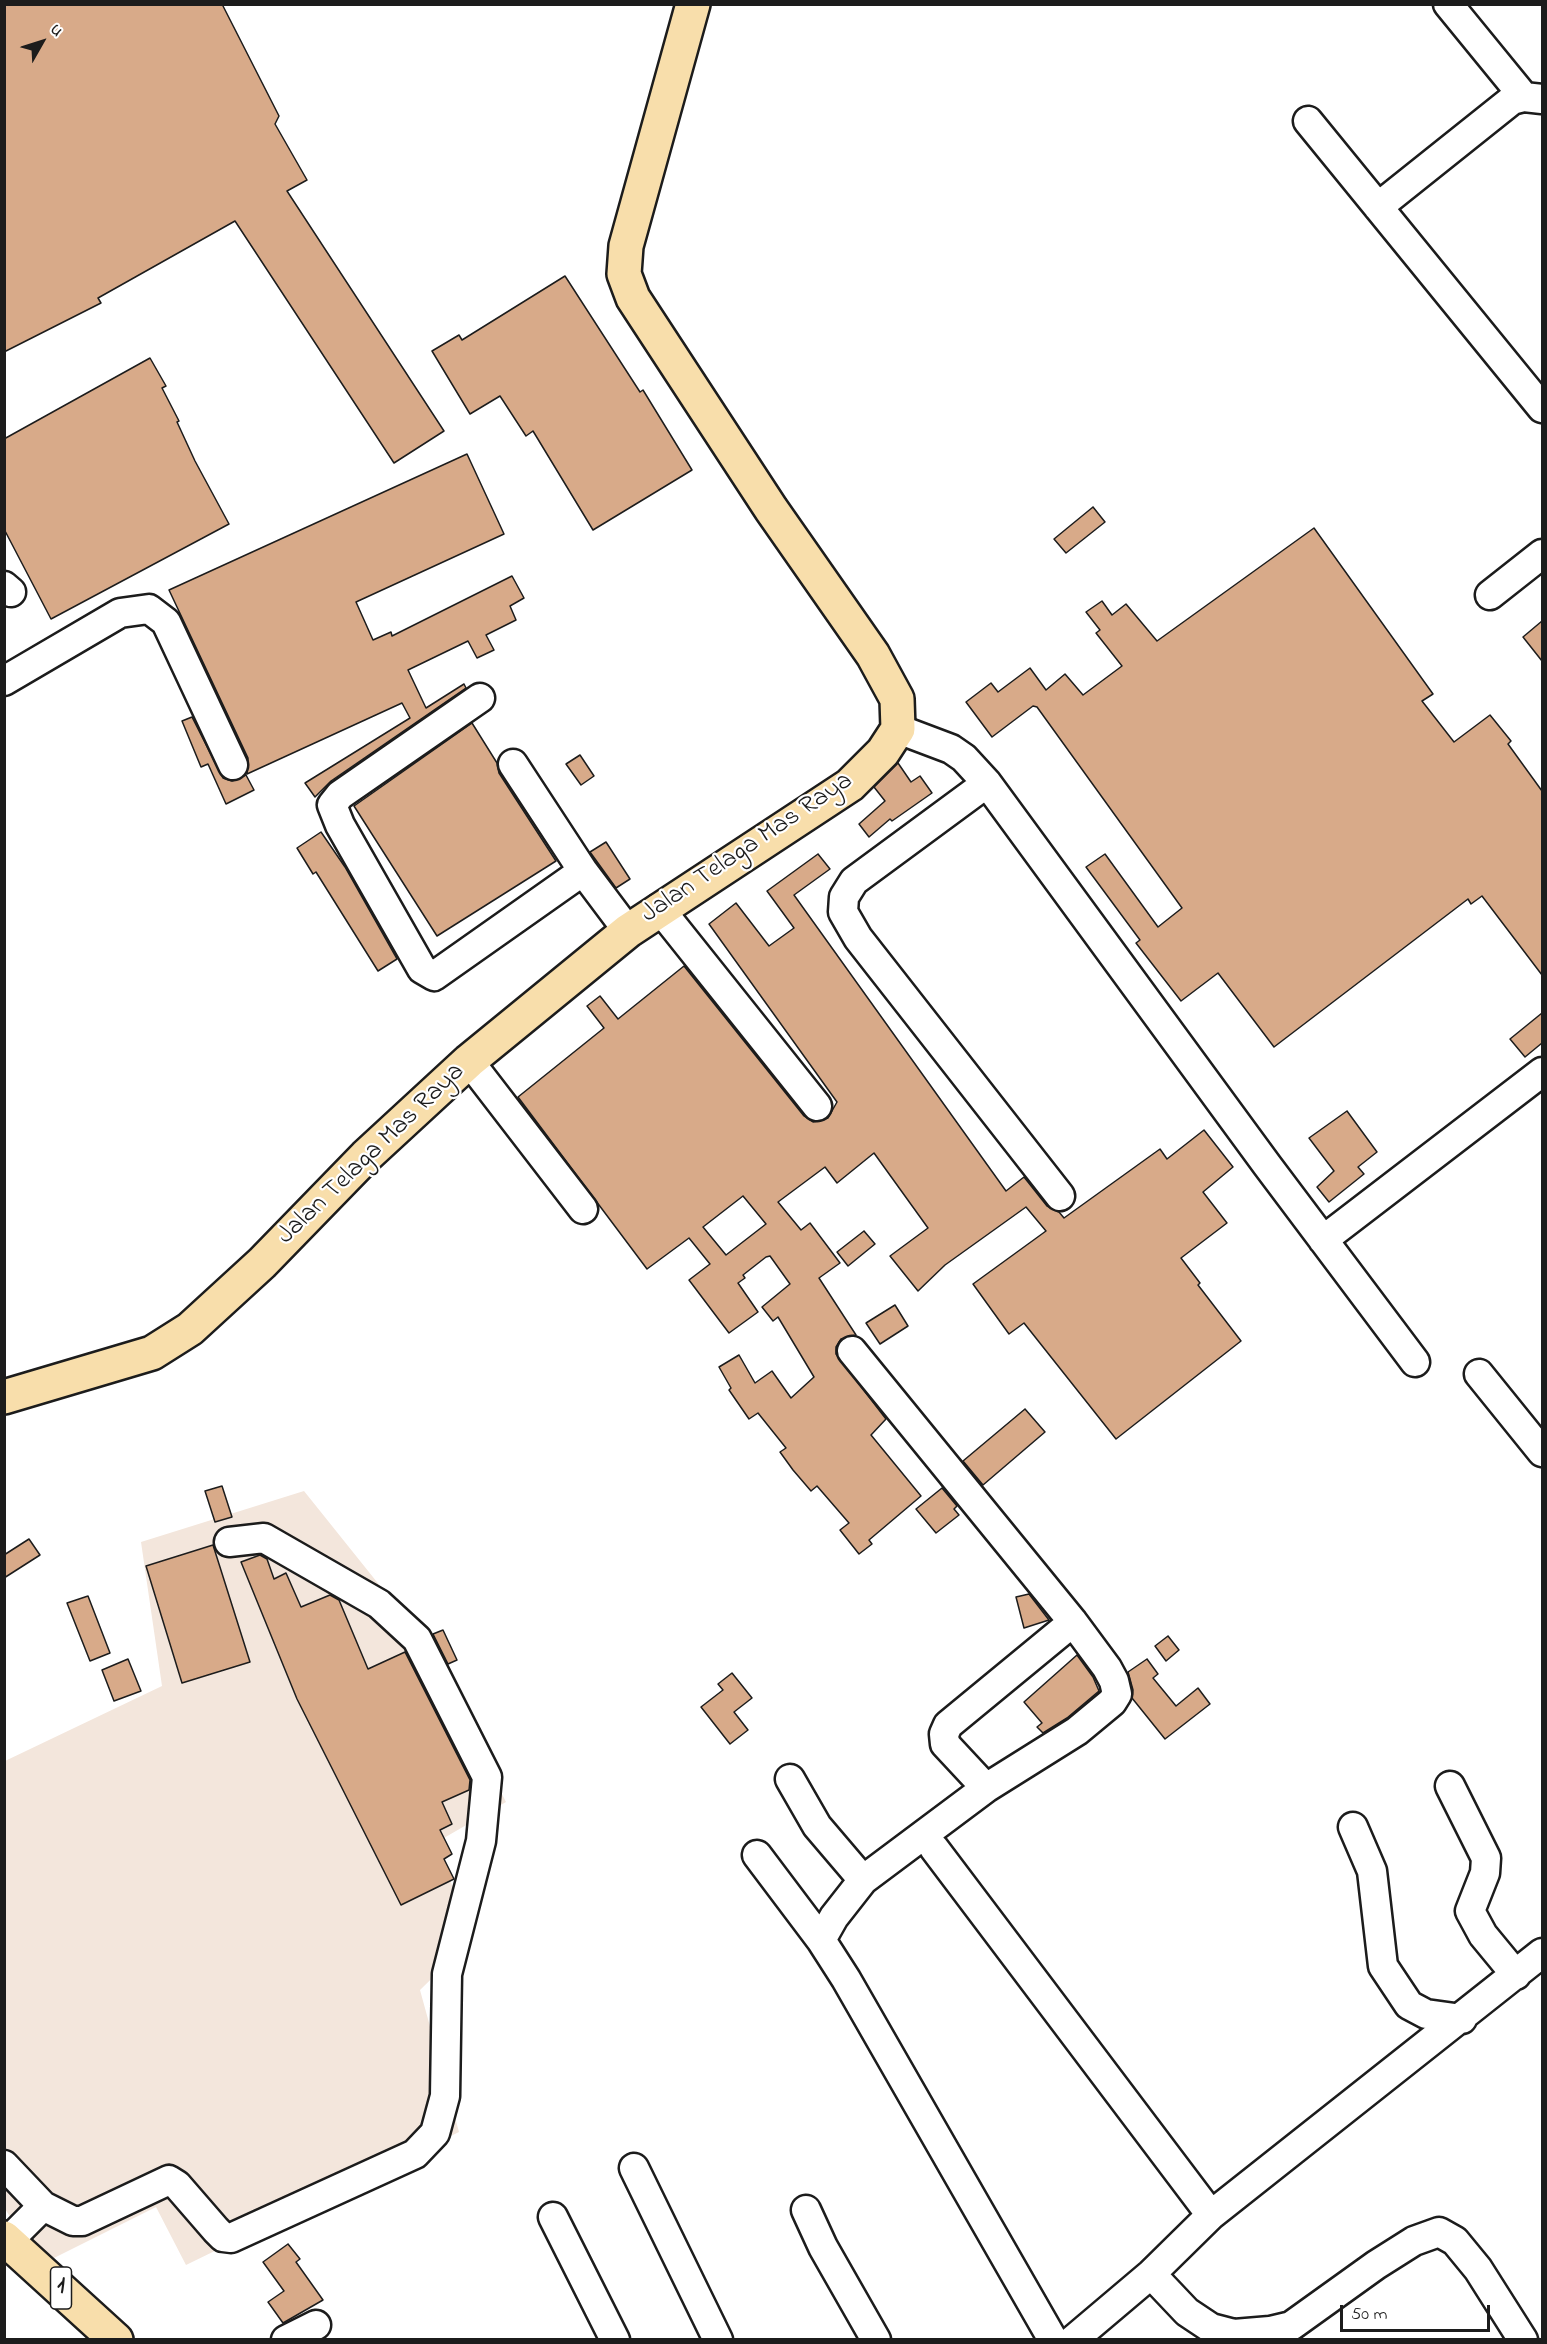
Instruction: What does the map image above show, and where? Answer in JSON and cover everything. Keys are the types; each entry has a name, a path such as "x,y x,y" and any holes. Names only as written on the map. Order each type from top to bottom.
{"main road":[{"path":"693,4 626,246 624,274 633,298 714,423 873,655 897,699 898,729"},
{"name":"Jalan Telaga Mas Raya","path":"4,1397 152,1353 190,1329 262,1263 366,1156 469,1061 659,908 850,785 883,752 898,729"},
{"name":"1","path":"9,2247 116,2340"}],"street":[{"path":"1448,4 1533,98"},
{"path":"1378,207 1512,100 1533,98"},
{"path":"1308,121 1542,408"},
{"path":"1490,595 1542,554"},
{"path":"4,681 120,613 149,609 166,622 234,765"},
{"path":"480,698 340,795 332,805 340,825 422,969 435,976 583,871"},
{"path":"898,729 951,749 964,758 987,783 1415,1362"},
{"path":"513,764 583,871 628,931"},
{"path":"987,783 854,881 844,897 843,912 858,938 1060,1196"},
{"path":"659,908 817,1106"},
{"path":"469,1061 583,1209"},
{"path":"1323,1240 1542,1072"},
{"path":"821,1940 834,1917 863,1880 986,1788 1077,1731 1112,1702 1116,1694 1114,1681 1107,1668 1073,1623 852,1351"},
{"path":"1479,1374 1542,1452"},
{"path":"4,2165 43,2206 73,2222 82,2221 169,2180 177,2185 223,2237 231,2238 415,2154 435,2133 445,2096 447,1974 481,1841 487,1777 417,1639 379,1604 264,1538 229,1542"},
{"path":"986,1788 945,1744 944,1734 948,1725 1073,1623"},
{"path":"790,1779 817,1826 863,1880"},
{"path":"1450,1786 1486,1858 1485,1873 1470,1911 1483,1935 1516,1975"},
{"path":"1353,1827 1372,1871 1383,1966 1409,2005 1426,2014 1462,2019"},
{"path":"934,1848 1211,2215"},
{"path":"757,1855 821,1940 846,1979 1053,2340"},
{"path":"1073,2340 1151,2274 1211,2215 1462,2019 1542,1953"},
{"path":"634,2168 718,2340"},
{"path":"9,2247 43,2206"},
{"path":"806,2210 823,2247 876,2340"},
{"path":"554,2217 615,2340"},
{"path":"1151,2274 1187,2313 1211,2328 1234,2334 1295,2333 1376,2265 1414,2241 1439,2232 1455,2241 1478,2269 1523,2340"},
{"path":"286,2340 316,2325"}],"shaded area":[{"path":"304,1491 421,1637 506,1802 437,1842 471,1940 420,1990 459,2132 186,2265 156,2207 42,2264 5,2209 5,1761 162,1686 141,1542"}],"building":[{"path":"4,4 222,4 279,116 275,124 307,180 287,191 444,431 394,463 235,221 98,298 101,303 4,352"},
{"path":"565,276 640,392 643,390 692,470 593,530 533,431 526,436 500,396 470,414 432,351 459,335 462,340"},
{"path":"150,358 166,386 162,388 179,421 177,422 195,461 229,524 51,619 4,529 4,439"},
{"path":"467,454 504,534 356,602 373,640 391,632 392,636 512,576 524,598 510,606 516,620 486,635 494,650 477,658 468,641 408,670 426,708 464,684 466,688 331,781 315,797 305,783 410,718 402,703 247,774 248,758 169,590"},
{"path":"1093,507 1105,522 1066,553 1054,539"},
{"path":"1314,528 1433,694 1422,701 1454,742 1490,715 1511,741 1508,744 1542,791 1542,975 1482,896 1471,904 1468,899 1274,1047 1218,973 1181,1001 1136,943 1140,940 1086,867 1105,854 1158,927 1182,908 1037,707 1033,706 992,737 966,702 991,683 998,692 1030,668 1046,690 1065,674 1083,695 1122,666 1096,633 1100,630 1086,612 1102,601 1112,615 1126,604 1157,641"},
{"path":"1542,621 1542,661 1523,637"},
{"path":"192,717 223,778 232,781 246,775 254,790 226,804 208,764 201,767 182,721"},
{"path":"472,723 497,763 499,773 556,861 437,936 354,806"},
{"path":"580,755 594,776 581,785 566,764"},
{"path":"898,763 911,782 920,776 932,793 892,821 890,819 869,837 859,824 885,801 874,787"},
{"path":"321,832 345,867 397,959 378,971 316,872 313,874 297,848"},
{"path":"606,842 630,879 616,888 590,852"},
{"path":"818,854 830,869 794,895 1006,1191 1024,1177 1047,1206 1059,1212 1064,1218 1160,1149 1167,1159 1204,1130 1233,1167 1203,1192 1227,1223 1181,1258 1200,1283 1198,1285 1241,1341 1116,1439 1024,1323 1009,1334 973,1284 1046,1231 1026,1207 945,1265 918,1291 890,1256 928,1228 874,1153 837,1183 825,1167 778,1202 801,1230 810,1223 840,1263 819,1278 856,1335 841,1339 836,1347 836,1354 886,1419 871,1435 921,1496 869,1540 872,1544 859,1554 840,1530 849,1523 817,1486 811,1491 793,1470 780,1452 786,1448 758,1413 749,1419 729,1390 731,1388 719,1367 739,1355 755,1383 772,1371 791,1398 814,1377 778,1317 773,1321 762,1307 790,1284 770,1256 743,1275 745,1278 738,1283 758,1312 729,1333 689,1280 710,1264 689,1238 647,1269 518,1097 604,1028 587,1006 600,996 618,1019 684,966 804,1116 813,1122 828,1118 837,1102 709,924 736,903 769,946 794,928 767,891","holes":["743,1196 766,1224 726,1255 703,1227"]},
{"path":"1542,1013 1542,1043 1525,1057 1510,1039"},
{"path":"1347,1111 1377,1152 1358,1167 1364,1174 1329,1202 1317,1187 1334,1171 1309,1138"},
{"path":"864,1231 875,1244 848,1266 837,1252"},
{"path":"895,1305 908,1326 880,1344 866,1323"},
{"path":"1025,1409 1045,1432 983,1485 963,1461"},
{"path":"222,1486 232,1517 215,1522 205,1491"},
{"path":"942,1488 957,1506 954,1509 959,1515 936,1533 916,1509"},
{"path":"29,1539 40,1555 4,1578 4,1555"},
{"path":"213,1545 250,1662 182,1683 146,1566"},
{"path":"260,1555 267,1559 274,1579 286,1573 301,1607 330,1595 339,1600 368,1669 405,1652 470,1780 469,1790 442,1802 452,1824 440,1830 452,1854 444,1859 454,1879 401,1905 297,1699 241,1562"},
{"path":"1029,1594 1049,1620 1024,1628 1016,1597"},
{"path":"88,1596 110,1653 90,1661 67,1603"},
{"path":"443,1630 457,1660 448,1664 433,1634"},
{"path":"1168,1636 1179,1650 1166,1661 1155,1646"},
{"path":"1077,1655 1093,1677 1099,1691 1067,1718 1043,1733 1037,1727 1042,1723 1024,1702"},
{"path":"128,1659 141,1691 114,1701 102,1670"},
{"path":"1147,1659 1158,1674 1153,1678 1176,1706 1198,1688 1210,1704 1165,1739 1132,1698 1133,1690 1128,1672"},
{"path":"732,1673 752,1698 734,1712 748,1730 730,1744 701,1707 723,1690 718,1684"},
{"path":"288,2244 300,2259 296,2262 323,2300 283,2323 268,2302 284,2291 263,2262"}]}
